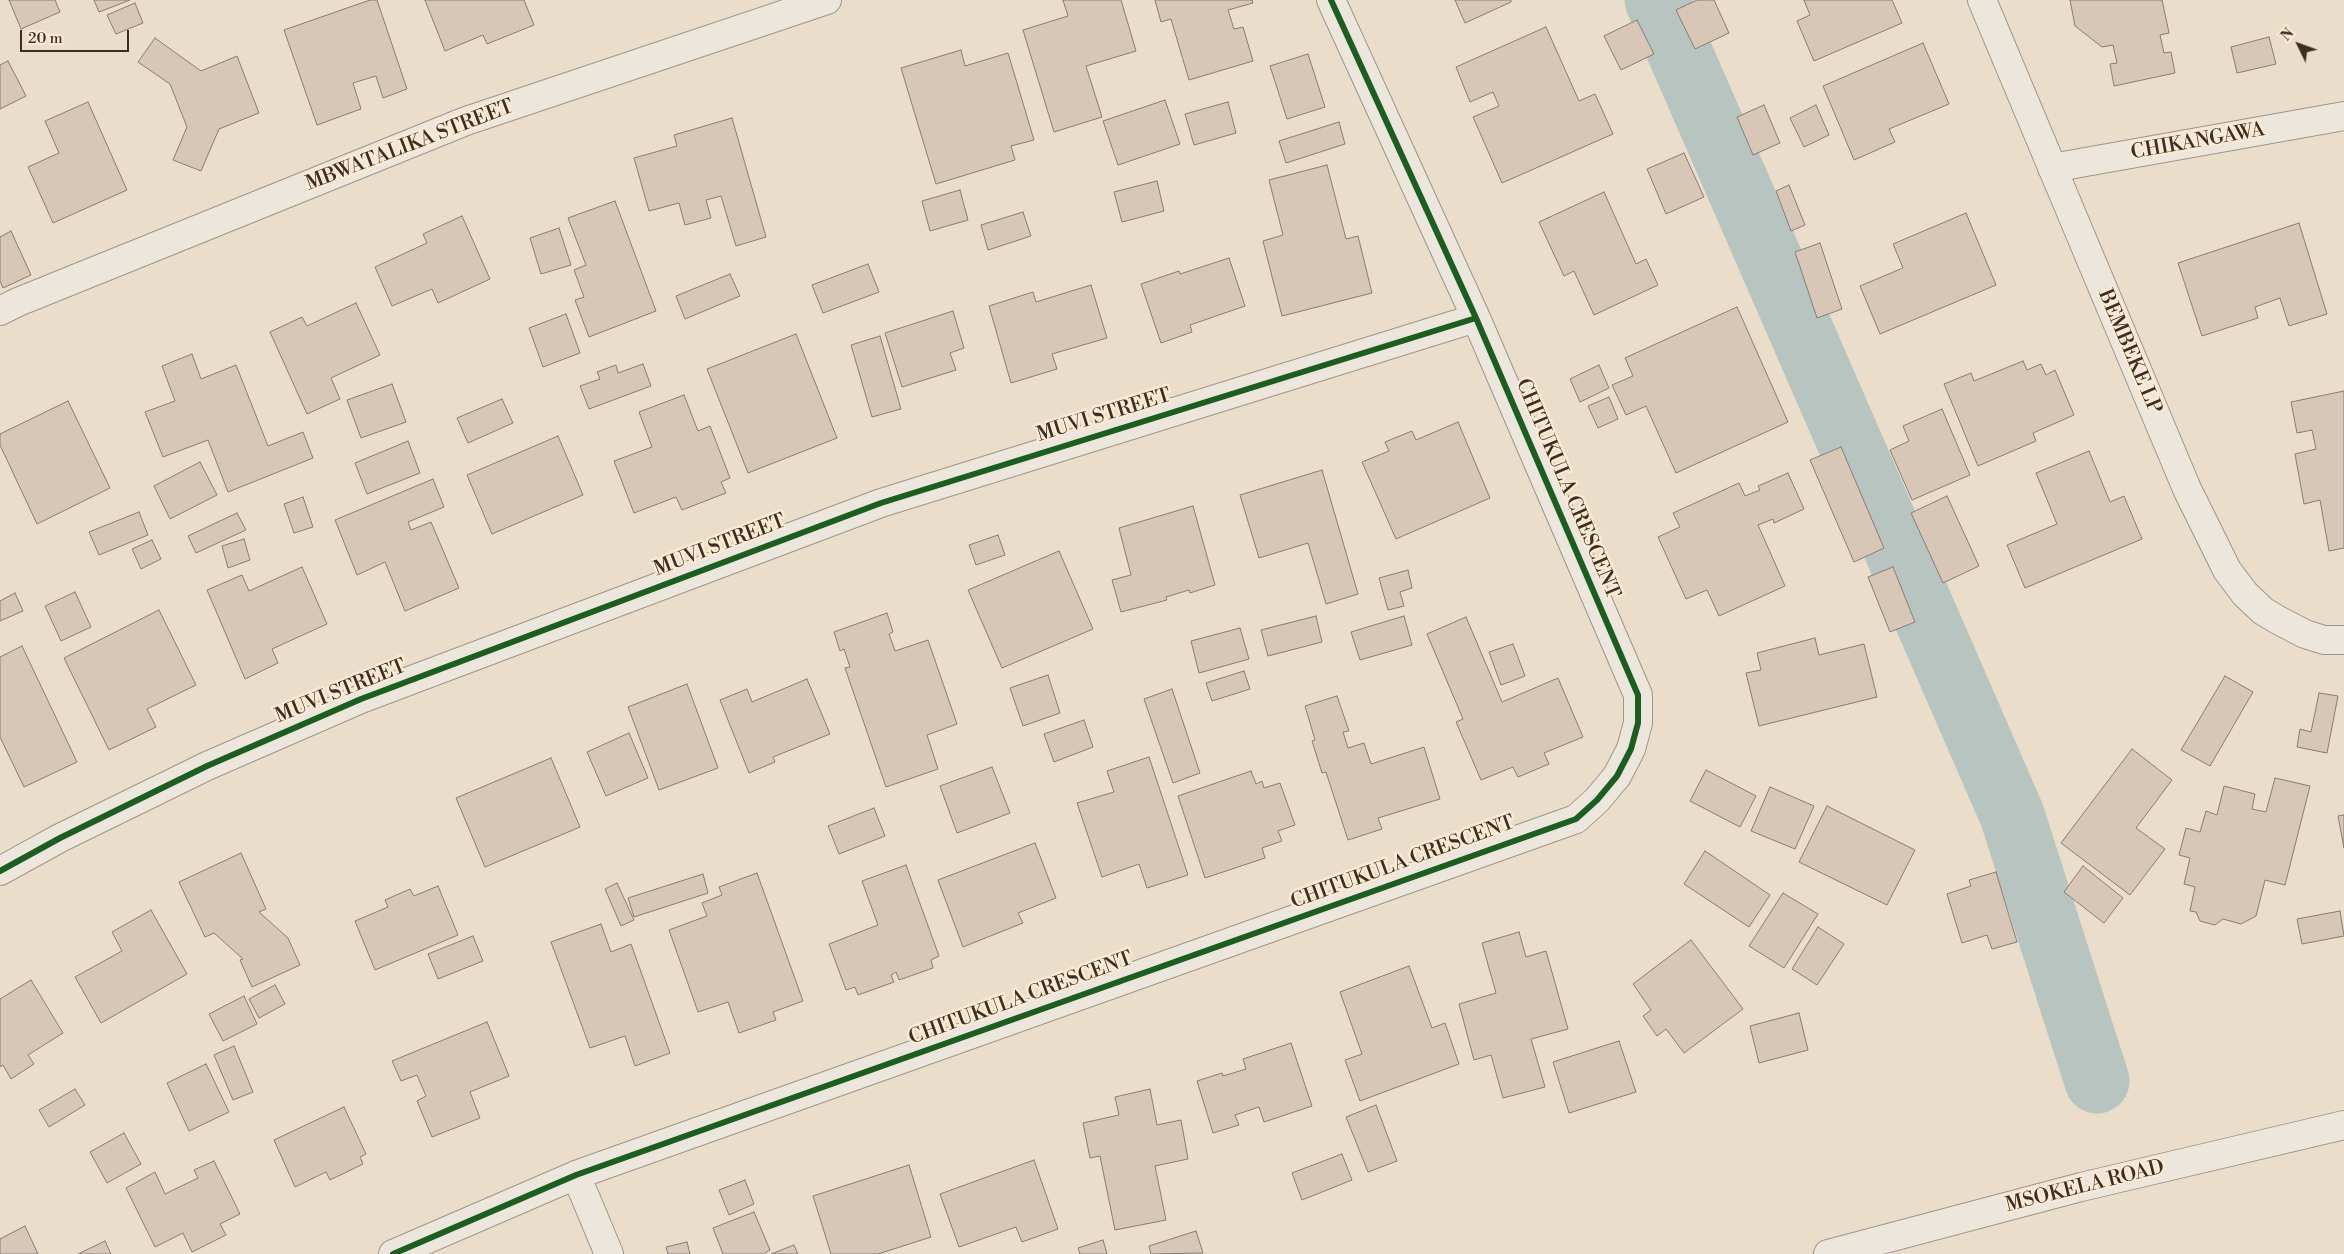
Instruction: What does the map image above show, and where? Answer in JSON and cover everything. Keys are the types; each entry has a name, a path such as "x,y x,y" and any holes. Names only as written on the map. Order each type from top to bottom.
{"street":[{"name":"MBWATALIKA STREET","path":"0,312 18,302 466,121 826,0"},
{"name":"CHITUKULA CRESCENT","path":"393,1254 576,1175 1567,822 1576,818 1597,800 1617,776 1631,749 1638,723 1638,695 1476,318 1331,0"},
{"name":"BEMBEKE LP","path":"1982,0 2186,489 2227,570 2245,594 2278,620 2305,634 2324,640 2344,640"},
{"name":"CHIKANGAWA","path":"2052,168 2344,116"},
{"name":"MUVI STREET","path":"0,871 60,838 207,766 361,699 881,503 1476,318"},
{"name":"MSOKELA ROAD","path":"1828,1254 2081,1187 2344,1126"},
{"path":"576,1175 609,1254"}],"building":[{"path":"9,0 55,0 60,12 21,29"},
{"path":"94,0 130,0 99,12"},
{"path":"370,0 377,0 407,89 383,98 376,76 353,83 361,109 317,125 284,30"},
{"path":"425,0 524,0 534,25 487,44 483,35 445,51"},
{"path":"1063,0 1121,0 1136,51 1086,66 1102,117 1054,132 1023,30 1068,16"},
{"path":"1155,0 1252,0 1253,3 1228,10 1234,29 1243,27 1253,61 1189,80 1171,19 1161,22"},
{"path":"1455,0 1511,0 1511,2 1465,23"},
{"path":"1697,0 1714,0 1729,33 1695,49 1676,10"},
{"path":"1804,0 1892,0 1902,23 1814,61 1797,21 1810,15"},
{"path":"2070,0 2162,0 2169,33 2160,35 2164,53 2171,52 2175,73 2114,86 2110,64 2117,63 2113,45 2102,47 2075,26"},
{"path":"135,3 143,23 116,34 107,15"},
{"path":"1637,20 1654,54 1621,70 1604,36"},
{"path":"1546,27 1579,101 1595,94 1613,134 1502,183 1473,117 1499,106 1493,92 1470,102 1456,67"},
{"path":"2269,37 2276,64 2237,73 2231,47"},
{"path":"155,38 201,71 237,56 259,113 219,129 201,171 173,160 187,127 170,84 138,62"},
{"path":"1923,43 1949,104 1889,129 1895,142 1854,160 1823,86"},
{"path":"961,50 965,66 1008,53 1034,140 1011,146 1015,160 936,184 901,68"},
{"path":"1308,54 1325,107 1287,119 1270,66"},
{"path":"8,61 26,96 0,109 0,65"},
{"path":"1165,100 1180,144 1118,165 1103,121"},
{"path":"88,102 127,190 53,223 28,167 59,153 45,121"},
{"path":"1228,102 1236,133 1194,145 1185,114"},
{"path":"1764,105 1780,143 1753,155 1737,117"},
{"path":"1816,105 1829,135 1804,147 1790,118"},
{"path":"732,118 766,237 736,246 721,196 706,200 711,218 685,225 679,203 649,211 634,158 677,146 674,135"},
{"path":"1339,122 1345,144 1286,163 1279,141"},
{"path":"1684,153 1704,197 1666,214 1647,169"},
{"path":"1327,165 1346,239 1358,236 1372,293 1282,316 1263,241 1283,235 1269,180"},
{"path":"1157,181 1164,211 1122,222 1114,192"},
{"path":"1789,185 1805,225 1791,231 1776,191"},
{"path":"960,190 968,220 930,231 922,201"},
{"path":"1604,192 1636,264 1646,259 1658,285 1594,315 1574,271 1564,276 1539,222"},
{"path":"615,201 656,311 589,337 575,300 584,297 574,270 586,265 568,218"},
{"path":"1023,212 1031,236 988,250 981,225"},
{"path":"1966,213 1996,285 1880,334 1860,286 1903,268 1893,244"},
{"path":"462,216 490,279 438,303 432,289 392,306 375,267 427,243 423,234"},
{"path":"2299,223 2327,314 2289,326 2280,298 2255,307 2258,318 2202,336 2178,263"},
{"path":"559,228 571,265 541,274 530,238"},
{"path":"11,231 31,275 3,288 0,281 0,237"},
{"path":"1820,243 1842,309 1817,318 1795,252"},
{"path":"1229,258 1245,306 1190,325 1192,332 1161,343 1141,284 1179,271 1180,274"},
{"path":"868,264 879,292 823,313 812,285"},
{"path":"730,274 740,296 685,319 676,296"},
{"path":"1091,285 1107,338 1052,354 1057,369 1011,383 989,306 1033,292 1036,302"},
{"path":"356,303 380,355 331,378 340,399 307,414 270,332 302,317 307,326"},
{"path":"1737,307 1788,422 1676,473 1646,406 1626,415 1612,385 1633,376 1625,358"},
{"path":"953,311 964,348 950,353 956,370 902,387 885,333"},
{"path":"566,314 580,353 543,367 529,328"},
{"path":"796,334 837,438 748,473 707,369"},
{"path":"880,336 901,409 872,417 851,345"},
{"path":"192,354 201,379 236,365 268,446 303,432 313,458 228,492 208,440 163,457 145,412 175,401 162,366"},
{"path":"2023,361 2027,370 2041,364 2046,375 2055,370 2074,415 2033,433 2036,441 1978,466 1944,384 1971,373 1974,381"},
{"path":"643,364 651,386 589,409 580,386 600,379 597,372 616,365 618,373"},
{"path":"1599,365 1609,388 1580,402 1570,379"},
{"path":"392,384 406,422 361,438 347,400"},
{"path":"2344,391 2344,548 2329,551 2320,500 2304,504 2295,454 2316,449 2312,430 2297,433 2291,402"},
{"path":"684,395 698,431 710,426 730,478 721,482 726,493 682,510 676,497 634,513 614,461 652,447 639,412"},
{"path":"1609,397 1618,419 1598,428 1588,406"},
{"path":"502,399 513,423 468,443 457,418"},
{"path":"68,401 110,488 37,524 0,445 0,434"},
{"path":"1942,409 1970,475 1912,500 1890,450 1909,441 1903,426"},
{"path":"1458,422 1490,498 1396,539 1362,462 1389,451 1385,442 1412,431 1416,440"},
{"path":"558,436 583,495 492,534 467,475"},
{"path":"408,441 420,473 367,494 355,463"},
{"path":"1841,447 1884,548 1854,562 1810,460"},
{"path":"2089,451 2110,502 2124,496 2142,539 2025,588 2007,545 2057,524 2036,473"},
{"path":"200,462 217,495 170,519 154,486"},
{"path":"1322,470 1358,594 1326,604 1308,543 1259,558 1240,495"},
{"path":"1788,473 1804,509 1774,523 1773,519 1758,525 1785,586 1719,616 1707,590 1686,599 1658,537 1680,527 1673,513 1739,483 1745,496 1760,490 1758,486"},
{"path":"433,479 444,507 408,522 411,530 431,522 459,588 405,611 385,562 357,575 335,520"},
{"path":"1947,496 1979,566 1943,583 1911,513"},
{"path":"303,497 313,527 294,533 284,504"},
{"path":"1193,506 1215,585 1190,593 1189,590 1166,597 1167,600 1121,612 1112,580 1131,575 1119,528"},
{"path":"139,512 148,535 99,555 89,532"},
{"path":"237,513 246,530 196,553 188,536"},
{"path":"998,535 1005,555 976,565 969,545"},
{"path":"244,539 250,560 228,568 222,546"},
{"path":"152,540 161,559 141,569 132,549"},
{"path":"1059,551 1093,629 1002,668 968,590"},
{"path":"302,567 327,624 272,649 278,663 245,679 207,590 242,575 249,591"},
{"path":"1893,567 1915,622 1890,632 1868,577"},
{"path":"1408,570 1412,588 1400,592 1404,606 1388,610 1379,578"},
{"path":"75,592 91,627 61,641 45,606"},
{"path":"15,593 23,611 0,621 0,601"},
{"path":"159,610 196,685 147,709 156,727 109,750 64,658"},
{"path":"887,613 893,632 889,634 895,651 928,640 957,724 927,735 938,769 886,787 845,668 850,667 844,649 840,651 834,632"},
{"path":"1316,616 1322,642 1268,656 1261,630"},
{"path":"1404,616 1412,645 1360,660 1351,632"},
{"path":"1466,617 1502,702 1558,678 1583,737 1544,753 1549,764 1518,777 1513,767 1481,780 1456,722 1463,719 1427,634"},
{"path":"1240,628 1249,659 1199,673 1191,641"},
{"path":"1815,638 1819,655 1864,644 1877,697 1759,726 1746,673 1761,670 1757,653"},
{"path":"1513,644 1525,676 1501,685 1489,652"},
{"path":"22,646 77,762 24,787 0,737 0,657"},
{"path":"1244,671 1250,689 1212,701 1206,683"},
{"path":"1048,675 1060,713 1023,726 1010,688"},
{"path":"2225,676 2253,692 2210,766 2181,750"},
{"path":"807,679 830,734 773,757 775,762 749,773 720,700 747,689 752,702"},
{"path":"687,684 718,768 659,790 628,707"},
{"path":"1172,689 1200,773 1173,783 1144,699"},
{"path":"2319,693 2338,696 2327,753 2297,747 2300,729 2311,732"},
{"path":"1337,696 1349,731 1343,732 1348,748 1364,743 1371,764 1424,747 1440,799 1378,818 1382,829 1348,840 1326,772 1322,773 1312,741 1315,740 1305,706"},
{"path":"1084,720 1093,747 1054,762 1044,734"},
{"path":"629,733 648,778 606,796 587,752"},
{"path":"2132,749 2172,780 2136,828 2165,849 2130,895 2061,843"},
{"path":"1149,757 1188,875 1147,888 1139,864 1102,877 1077,803 1114,792 1107,771"},
{"path":"551,758 580,827 485,867 456,798"},
{"path":"992,767 1010,813 957,833 940,786"},
{"path":"1706,770 1756,796 1740,827 1690,801"},
{"path":"1251,771 1256,784 1262,781 1264,788 1280,783 1295,825 1278,831 1282,841 1262,848 1265,858 1205,878 1178,796"},
{"path":"2275,778 2310,786 2285,885 2265,880 2256,916 2241,924 2223,919 2215,925 2200,921 2196,912 2190,911 2195,887 2184,884 2190,858 2179,855 2186,828 2200,832 2206,811 2217,815 2224,786 2255,794 2252,809 2266,812"},
{"path":"1770,787 1814,806 1795,849 1751,831"},
{"path":"1827,806 1915,850 1887,905 1799,862"},
{"path":"874,808 885,836 839,854 828,826"},
{"path":"2344,815 2344,848 2338,816"},
{"path":"1035,843 1056,898 1018,913 1023,923 963,947 938,880"},
{"path":"1705,851 1770,895 1749,927 1684,884"},
{"path":"241,853 266,909 259,912 288,938 300,965 252,987 240,960 243,959 214,933 205,937 179,882"},
{"path":"906,865 939,956 931,960 933,968 899,980 896,972 891,975 894,982 858,995 855,987 846,990 829,944 878,925 862,881"},
{"path":"2083,866 2123,898 2104,923 2064,892"},
{"path":"1996,872 2017,942 1992,949 1987,935 1962,943 1947,894 1971,886 1969,880"},
{"path":"757,873 803,1001 773,1012 776,1020 739,1033 728,1002 698,1012 669,930 707,916 702,903 722,895 719,887"},
{"path":"703,874 708,893 634,917 628,898"},
{"path":"617,883 634,920 621,926 605,889"},
{"path":"438,886 458,935 375,970 355,921 388,907 385,900 410,889 414,896"},
{"path":"1783,893 1818,914 1784,968 1749,946"},
{"path":"151,910 187,974 101,1023 75,977 122,951 112,932"},
{"path":"2340,911 2344,936 2302,944 2297,919"},
{"path":"601,924 611,952 631,944 670,1053 635,1066 625,1036 590,1048 551,942"},
{"path":"1818,927 1844,944 1817,985 1792,969"},
{"path":"1519,932 1526,957 1546,951 1568,1029 1531,1039 1545,1087 1503,1098 1491,1055 1474,1060 1459,1004 1496,993 1482,943"},
{"path":"473,936 483,961 438,979 428,954"},
{"path":"1691,940 1743,1009 1684,1053 1666,1029 1657,1036 1643,1016 1651,1010 1633,984"},
{"path":"1409,966 1432,1028 1445,1023 1459,1064 1360,1101 1345,1060 1362,1054 1340,992"},
{"path":"31,980 63,1033 28,1055 34,1064 11,1079 3,1065 0,1067 0,999"},
{"path":"275,985 285,1004 259,1018 249,999"},
{"path":"244,996 257,1024 223,1041 209,1014"},
{"path":"1799,1013 1808,1050 1759,1063 1750,1026"},
{"path":"487,1022 509,1076 470,1092 480,1118 432,1137 417,1101 426,1096 417,1075 401,1081 392,1061"},
{"path":"1619,1041 1636,1092 1569,1113 1553,1062"},
{"path":"1291,1043 1312,1106 1264,1122 1259,1107 1235,1115 1239,1125 1213,1133 1197,1081 1222,1073 1223,1076 1246,1069 1243,1059"},
{"path":"234,1046 253,1092 233,1100 214,1055"},
{"path":"206,1064 229,1112 189,1131 167,1083"},
{"path":"75,1089 85,1105 49,1127 39,1110"},
{"path":"1150,1089 1157,1125 1181,1120 1188,1159 1155,1166 1166,1220 1115,1230 1100,1156 1090,1158 1083,1123 1119,1115 1115,1097"},
{"path":"1376,1105 1397,1161 1368,1172 1346,1117"},
{"path":"344,1107 366,1154 360,1157 363,1164 330,1180 326,1172 295,1187 274,1140"},
{"path":"124,1133 141,1164 107,1183 90,1152"},
{"path":"1342,1154 1352,1180 1302,1200 1292,1173"},
{"path":"1034,1160 1058,1229 1022,1242 1016,1227 959,1247 940,1194"},
{"path":"214,1161 240,1214 220,1224 226,1235 192,1252 183,1233 155,1247 126,1188 155,1172 165,1194 198,1178 194,1170"},
{"path":"909,1165 931,1237 878,1254 831,1254 813,1196"},
{"path":"745,1180 754,1204 729,1215 719,1190"},
{"path":"754,1212 770,1250 763,1254 723,1254 713,1228"},
{"path":"25,1226 38,1254 0,1254 0,1239"},
{"path":"1196,1231 1203,1253 1151,1254 1149,1246"},
{"path":"1103,1240 1107,1254 1080,1254 1078,1248"},
{"path":"105,1241 111,1254 78,1254"},
{"path":"687,1242 690,1254 668,1254 666,1247"},
{"path":"794,1245 798,1254 771,1254"}],"waterway":[{"path":"1657,0 2012,815 2097,1081"}],"cycle path":[{"path":"393,1254 576,1175 1576,819 1597,800 1617,776 1631,749 1638,723 1638,695 1476,318 1331,0"},
{"path":"0,871 60,838 207,766 361,699 881,503 1476,318"}]}
